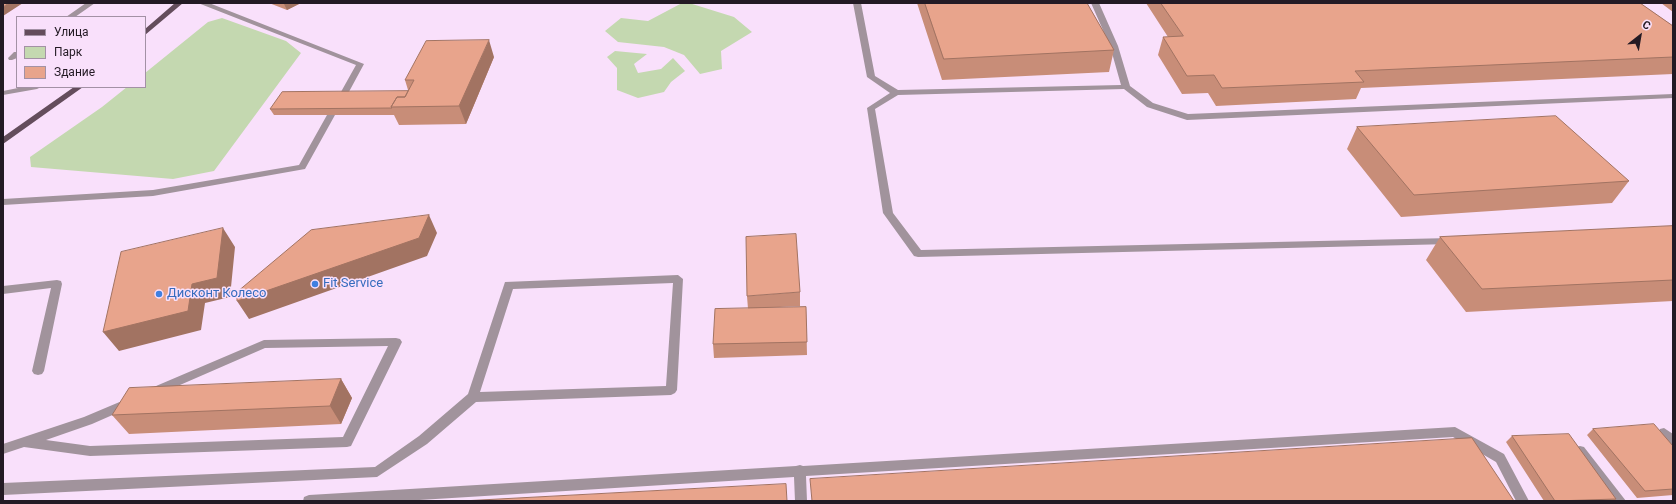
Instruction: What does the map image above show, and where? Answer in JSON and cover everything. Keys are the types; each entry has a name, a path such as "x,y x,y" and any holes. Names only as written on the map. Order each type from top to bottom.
{"main road":[{"path":"146,32 179,3"},
{"path":"3,141 79,88"}],"lane":[{"path":"72,16 91,3"},
{"path":"202,3 360,64 341,99"},
{"path":"857,3 871,77 896,93"},
{"path":"1095,3 1114,46 1126,87 1150,105 1187,117 1673,96"},
{"path":"1126,87 896,93 871,108 888,213 918,254 1459,241"},
{"path":"3,93 31,88"},
{"path":"3,202 153,193 302,167 331,115"},
{"path":"3,489 377,472 423,440 473,397 509,285 678,279 671,390 473,397"},
{"path":"3,290 57,284 38,371"},
{"path":"3,449 23,442 88,420 264,344 396,342 347,442 90,452 23,442"},
{"path":"309,501 800,470 1455,432 1500,458 1523,501"},
{"path":"1664,432 1673,442"},
{"path":"1577,447 1620,501"},
{"path":"800,470 801,501"}],"green space":[{"path":"682,3 689,3 734,17 752,32 721,51 722,69 700,74 684,55 664,47 618,42 605,31 621,18 648,21"},
{"path":"222,18 286,41 301,53 214,171 173,179 31,167 30,157 102,107 126,88 146,88 146,72 208,22"},
{"path":"615,51 647,54 634,64 638,73 661,69 673,58 685,71 671,82 664,92 638,98 617,90 617,68 607,57"}],"building":[{"path":"3,3 9,3 3,7"},
{"path":"925,3 1087,3 1114,50 944,59"},
{"path":"1161,3 1640,3 1673,26 1673,57 1355,71 1364,82 1222,88 1214,75 1187,76 1163,37 1183,36"},
{"path":"489,40 459,106 391,107 397,97 405,97 414,80 405,80 426,41"},
{"path":"408,91 405,97 397,97 391,107 392,108 270,109 282,92"},
{"path":"1556,116 1629,181 1414,195 1357,127"},
{"path":"429,215 419,238 237,301 237,292 311,230"},
{"path":"1673,226 1673,280 1482,289 1440,237"},
{"path":"223,228 217,278 192,284 188,311 103,332 121,252"},
{"path":"796,234 800,292 747,296 746,237"},
{"path":"806,307 807,342 713,344 715,309"},
{"path":"341,379 330,406 112,415 129,388"},
{"path":"1654,424 1673,446 1673,489 1645,491 1593,429"},
{"path":"1569,434 1616,499 1555,501 1512,436"},
{"path":"1472,438 1514,501 812,501 810,479"},
{"path":"786,484 787,501 462,501"}],"place":[{"name":"Fit Service","path":"315,284"},
{"name":"Дисконт Колесо","path":"159,294"}]}
